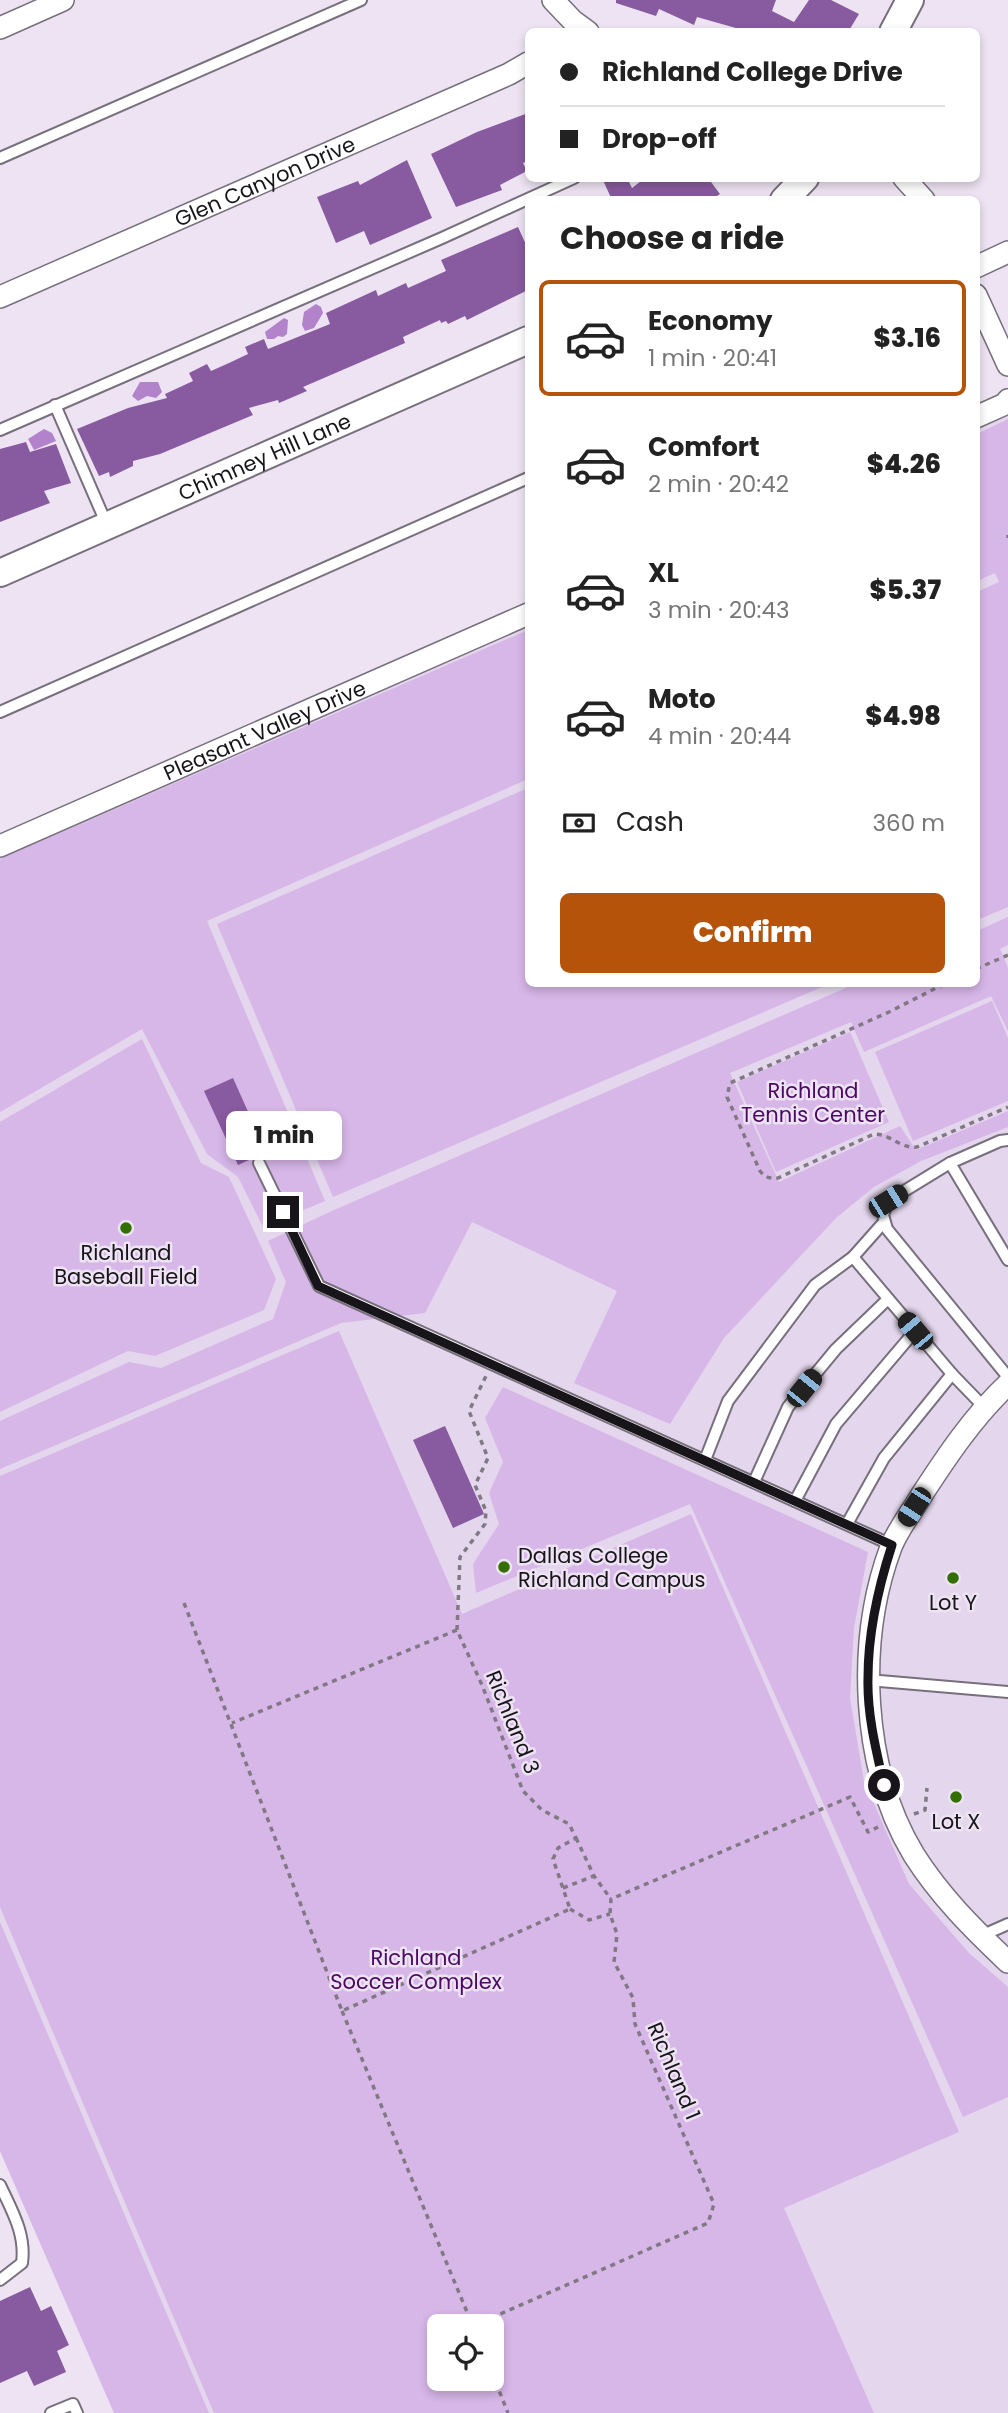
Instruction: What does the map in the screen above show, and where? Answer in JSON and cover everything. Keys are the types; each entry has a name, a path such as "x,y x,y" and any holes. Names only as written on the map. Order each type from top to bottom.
{"street":[{"path":"0,27 63,0"},
{"path":"553,0 575,28"},
{"path":"895,28 910,0"},
{"name":"Glen Canyon Drive","path":"0,297 525,65"},
{"path":"788,196 800,182"},
{"path":"908,182 920,196"},
{"path":"980,265 1008,252"},
{"path":"980,304 1008,365"},
{"name":"Chimney Hill Lane","path":"0,573 525,341"},
{"path":"980,415 1008,400"},
{"name":"Pleasant Valley Drive","path":"0,846 525,615"},
{"path":"1008,1384 984,1407 946,1455 892,1545 870,1634 867,1680 877,1753 896,1820 937,1889 1008,1962"}],"lane":[{"path":"0,158 361,0"},
{"path":"535,196 565,182"},
{"path":"0,429 525,201"},
{"path":"55,405 107,525"},
{"path":"0,712 525,479"},
{"path":"1008,1140 950,1163 888,1201 883,1215 887,1229 1008,1377"},
{"path":"259,1163 318,1286 892,1545"},
{"path":"950,1163 1008,1260"},
{"path":"705,1460 728,1401 815,1285 853,1257 884,1222"},
{"path":"853,1257 952,1374 984,1407"},
{"path":"754,1482 788,1407 836,1349 888,1299"},
{"path":"795,1501 836,1424 915,1331"},
{"path":"847,1524 884,1458 952,1374"},
{"path":"867,1680 1008,1692"},
{"path":"981,1936 1008,1924"},
{"path":"0,2185 22,2234 24,2248 22,2263 0,2280"},
{"path":"51,2413 73,2404 77,2413"}],"path":[{"path":"980,967 1008,955"},
{"path":"938,987 890,1012 730,1083 727,1097 760,1171 772,1179 778,1178 874,1134 888,1136 910,1148 917,1147 1008,1107"},
{"path":"232,1723 457,1630 460,1557 485,1524 486,1511 475,1485 488,1458 469,1411 492,1364"},
{"path":"184,1603 342,2011 467,2314"},
{"name":"Richland 3","path":"457,1630 482,1685 523,1791 542,1810 569,1824 576,1838"},
{"path":"912,1814 925,1810 927,1788"},
{"path":"610,1914 589,1920 570,1909 553,1858 558,1848 576,1838 593,1876 611,1899 850,1797 868,1832 882,1825"},
{"path":"563,1888 593,1876"},
{"name":"Richland 1","path":"497,2314 708,2222 714,2204 635,2024 633,1998 614,1962 617,1934 610,1914 611,1899"},
{"path":"342,2011 570,1909"},
{"path":"499,2391 508,2413"}],"shaded area":[{"path":"316,304 321,307 323,313 314,328 305,331 302,325 304,312"},
{"path":"284,318 288,320 287,334 267,339 265,332"},
{"path":"140,382 158,382 162,392 156,398 147,396 138,401 132,396"},
{"name":"Dallas College Richland Campus","path":"1008,396 1008,2413 116,2413 0,2151 0,836 525,606 525,987 980,987 980,409"},
{"path":"44,429 52,433 56,441 34,450 28,439"}],"green space":[{"path":"1008,419 1008,907 980,919 980,591 999,582 995,573 980,580 980,433"},
{"path":"525,631 525,780 207,921 325,1201 263,1227 238,1177 207,1154 142,1029 0,1112 0,859"},
{"path":"525,789 525,987 822,987 333,1197 217,924"},
{"path":"1008,917 1008,945 1000,949 1008,968 1008,1031 991,996 864,1052 851,1022 730,1073 779,1182 900,1126 916,1150 1008,1111 1008,1127 921,1161 874,1187 836,1218 724,1338 670,1424 574,1383 617,1291 472,1222 425,1313 341,1323 0,1469 0,1421 129,1362 161,1368 273,1319 286,1282 268,1241 848,987 980,987 980,930"},
{"name":"Richland Tennis Center","path":"992,1001 1008,1038 1008,1101 913,1141 875,1052"},
{"name":"Richland Tennis Center","path":"850,1032 889,1122 776,1172 737,1082"},
{"name":"Richland Baseball Field","path":"142,1039 201,1163 229,1177 276,1279 264,1310 155,1356 128,1351 0,1412 0,1122"},
{"name":"Richland Soccer Complex","path":"339,1331 462,1614 691,1514 959,2132 784,2208 874,2413 214,2413 0,1907 0,1476"},
{"path":"503,1387 868,1552 854,1628 850,1698 864,1781 909,1884 969,1953 1008,1987 1008,2097 963,2117 690,1504 476,1593 473,1564 499,1524 489,1493 503,1462 485,1418"},
{"path":"0,1922 209,2413 114,2413 0,2151"}],"building":[{"path":"616,0 776,0 772,11 794,22 809,0 831,0 859,14 850,28 736,28 697,17 694,25 659,9 656,16 616,3"},
{"path":"525,114 525,172 500,185 502,190 456,207 431,154 477,132"},
{"path":"407,160 432,218 370,245 364,231 336,243 317,197 358,181 360,185"},
{"path":"604,182 629,182 632,188 640,182 711,182 720,194 717,196 610,196"},
{"path":"518,227 525,242 525,291 467,320 465,316 448,324 446,321 441,323 440,320 403,337 405,343 303,387 307,391 279,403 278,400 249,408 253,415 160,454 133,461 133,466 110,477 109,472 99,476 77,429 128,408 167,398 165,394 193,381 189,373 207,364 211,371 229,363 248,354 245,347 264,339 268,349 330,324 326,313 376,290 378,296 406,283 408,288 446,271 441,260"},
{"path":"26,442 30,452 56,444 71,483 44,491 50,503 0,522 0,449"},
{"path":"233,1078 266,1152 238,1165 204,1091"},
{"path":"445,1426 484,1514 453,1528 413,1440"},
{"path":"30,2287 41,2311 51,2306 69,2345 57,2351 66,2372 34,2386 27,2371 0,2383 0,2301"}],"place":[{"name":"Richland Baseball Field","path":"126,1228"},
{"name":"Dallas College Richland Campus","path":"504,1567"},
{"name":"Lot Y","path":"953,1578"},
{"name":"Lot X","path":"956,1797"}],"route":[{"path":"283,1212 318,1286 892,1545 870,1634 867,1680 872,1728 884,1785"}]}
